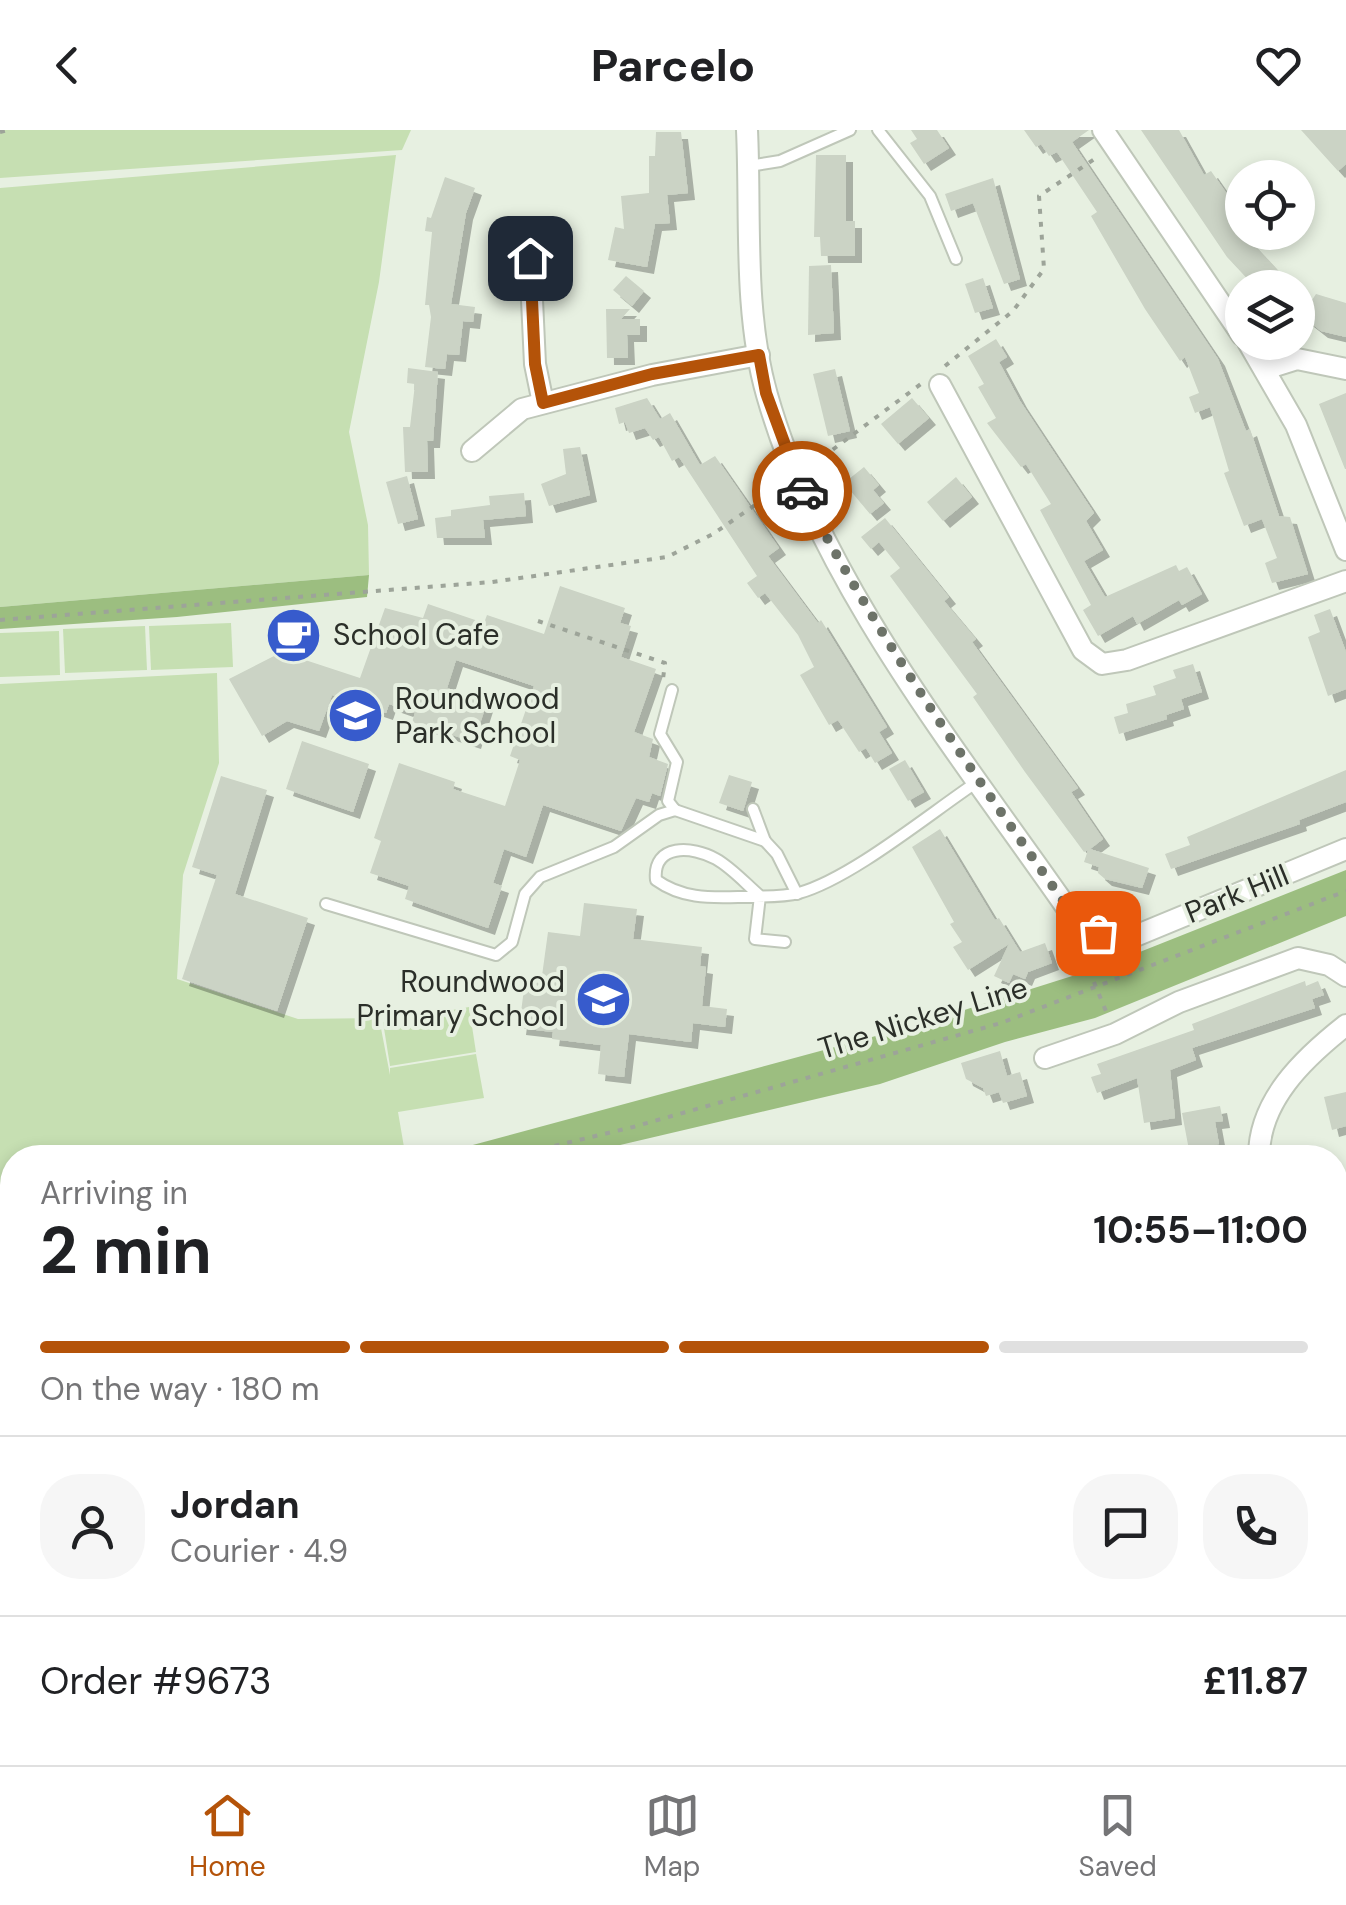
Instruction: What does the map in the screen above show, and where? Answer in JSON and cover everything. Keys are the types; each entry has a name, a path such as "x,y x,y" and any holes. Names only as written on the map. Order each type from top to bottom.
{"street":[{"path":"747,130 759,355 795,477 848,580 978,781"},
{"path":"1109,138 1225,310"},
{"path":"530,258 535,364 543,403"},
{"path":"472,452 506,419 543,403 652,374 759,355"},
{"path":"1266,369 1297,359 1346,369"},
{"path":"1260,360 1296,425 1346,550"},
{"path":"940,385 1083,650 1102,664 1127,660 1346,582"},
{"name":"Park Hill","path":"978,781 1084,927 1128,939 1346,849"},
{"path":"1045,1058 1115,1034 1179,1002 1298,958 1329,965 1346,976"},
{"path":"1260,1145 1262,1126 1278,1094 1304,1062 1346,1025"}],"lane":[{"path":"749,166 780,160 850,130"},
{"path":"878,130 930,196 956,260"},
{"path":"672,690 660,734 677,762 668,800 675,810 764,841 778,854 797,894"},
{"path":"760,896 715,858 695,851 677,848 665,853 656,871 656,880 683,894 760,896 797,894 827,882 978,781"},
{"path":"752,809 764,841"},
{"path":"326,904 496,955 512,942 525,894 540,877 614,847 659,815 675,810"},
{"path":"760,896 755,939 786,942"}],"path":[{"path":"0,132 9,130"},
{"path":"0,620 492,582 667,557 713,534 795,477 1013,311 1044,268 1039,196 1109,138"},
{"path":"538,622 665,664 660,675 672,690"},
{"name":"The Nickey Line","path":"558,1145 1001,1023 1095,984 1346,892"},
{"path":"1095,984 1115,1034"}],"green space":[{"path":"0,130 411,130 402,150 0,178"},
{"path":"396,155 379,282 349,432 368,525 369,575 0,607 0,188"},
{"path":"369,575 367,597 177,617 0,629 0,607"},
{"path":"231,623 233,667 151,670 149,626"},
{"path":"145,626 147,670 65,673 63,629"},
{"path":"59,631 60,675 0,677 0,633"},
{"path":"217,673 219,763 183,875 177,979 298,1019 379,1018 390,1075 390,1068 476,1054 484,1098 398,1112 404,1145 0,1145 0,684"},
{"path":"1346,870 1346,916 1095,1018 1005,1042 880,1084 620,1145 473,1145 920,1024 1107,965"},
{"path":"469,1007 476,1052 390,1066 383,1022"}],"building":[{"path":"911,130 937,130 949,148 924,164 910,143 917,139"},
{"path":"1024,130 1089,130 1072,142 1218,359 1246,431 1250,429 1279,516 1290,517 1308,574 1272,583 1265,563 1277,558 1262,519 1244,526 1224,473 1229,471 1210,407 1195,413 1189,397 1199,393 1185,357 1180,361 1145,309 1091,216 1097,212 1057,152 1049,156 1041,144 1036,147"},
{"path":"1141,130 1179,130 1204,175 1211,171 1225,191 1225,250 1259,250 1277,270 1239,270 1227,257"},
{"path":"1301,130 1346,130 1346,164 1338,171"},
{"path":"656,132 681,132 688,193 667,195 670,223 655,224 647,267 608,260 615,227 624,229 621,196 649,193 649,156 655,156"},
{"path":"816,155 846,155 846,221 855,221 855,256 821,256 820,237 814,237"},
{"path":"445,177 475,188 466,213 451,304 475,307 473,322 463,321 459,355 447,354 445,369 425,367 431,317 429,305 425,305 432,232 425,231"},
{"path":"993,178 1020,279 1004,284 973,203 951,211 945,194"},
{"path":"831,265 834,333 808,335 809,266"},
{"path":"626,276 644,291 632,306 613,290"},
{"path":"983,278 993,308 975,313 965,284"},
{"path":"1316,294 1346,303 1346,337 1315,326"},
{"path":"606,309 630,309 621,319 640,319 640,335 627,335 628,358 607,358"},
{"path":"996,339 1007,357 999,362 1020,401 1094,513 1086,521 1103,550 1084,561 1105,597 1176,565 1179,571 1187,567 1202,594 1182,605 1179,600 1137,624 1133,616 1098,636 1083,610 1091,605 1040,510 1051,504 1026,464 1021,467 987,423 996,418 978,387 984,384 968,356"},
{"path":"408,368 438,372 433,441 427,441 428,472 405,472 403,427 410,427 415,384 407,383"},
{"path":"835,369 850,431 828,436 813,374"},
{"path":"1346,393 1346,469 1345,469 1319,404"},
{"path":"647,398 660,419 670,413 700,465 715,456 779,548 768,556 818,623 821,620 887,727 879,732 892,753 875,763 866,748 859,752 838,720 829,725 800,675 814,667 798,635 765,593 758,598 747,583 757,576 679,457 672,461 659,437 653,440 645,428 629,433 625,422 619,424 615,408"},
{"path":"912,398 929,418 898,444 881,424"},
{"path":"580,447 590,495 549,506 541,484 566,474 563,449"},
{"path":"864,467 879,485 873,490 884,503 870,514 844,483"},
{"path":"407,476 418,519 398,524 386,482"},
{"path":"956,477 972,497 943,521 927,502"},
{"path":"524,493 526,516 483,520 485,538 437,538 435,518 451,516 451,510 490,505 489,496"},
{"path":"885,518 949,597 944,601 976,639 972,642 1078,788 1071,792 1103,839 1090,849 1149,868 1142,888 1105,879 1098,873 1099,867 1084,862 1088,850 1084,852 1025,772 973,697 977,694 890,576 900,568 879,542 871,549 861,537"},
{"path":"560,586 625,608 620,623 631,626 621,657 656,669 634,732 653,739 649,757 668,764 660,796 652,793 649,802 636,798 621,831 543,805 526,857 504,849 493,883 502,886 488,928 405,899 409,886 370,873 381,841 374,838 399,763 455,782 453,789 505,806 520,760 510,756 534,686 456,660 447,688 487,702 474,742 412,722 415,713 389,704 386,713 332,695 319,731 287,721 262,736 229,679 276,655 283,634 299,639 293,656 360,678 385,608 423,618 428,604 484,623 487,615 544,634"},
{"path":"1330,609 1346,652 1346,689 1328,696 1308,637 1320,632 1314,615"},
{"path":"1193,664 1202,692 1181,699 1184,709 1166,715 1167,719 1119,734 1114,717 1128,713 1126,704 1156,695 1153,686 1176,678 1173,670"},
{"path":"302,741 369,764 353,812 286,789"},
{"path":"905,760 924,792 908,801 889,769"},
{"path":"1346,770 1346,802 1299,820 1300,824 1171,869 1165,854 1190,845 1187,837"},
{"path":"729,775 752,782 743,811 719,803"},
{"path":"221,776 267,790 235,894 308,918 277,1011 182,979 217,875 192,867"},
{"path":"940,829 995,920 999,918 1020,952 1045,943 1052,963 1028,972 1025,979 1013,974 1009,983 994,976 1009,944 968,970 953,947 962,942 950,924 954,922 912,847"},
{"path":"584,903 637,909 633,939 702,947 700,966 706,967 702,1006 727,1009 725,1027 693,1023 691,1042 629,1034 624,1077 598,1074 601,1045 552,1039 553,1032 519,1028 525,981 541,983 548,932 580,936"},
{"path":"1305,981 1306,986 1318,981 1324,995 1312,999 1315,1008 1192,1048 1196,1060 1170,1070 1175,1118 1144,1123 1137,1078 1097,1093 1091,1077 1101,1074 1097,1064 1194,1030 1192,1024"},
{"path":"1000,1051 1007,1076 1020,1072 1027,1096 1003,1103 999,1092 986,1096 983,1088 966,1079 961,1063"},
{"path":"1346,1092 1346,1126 1332,1130 1324,1097"},
{"path":"1220,1106 1223,1121 1215,1122 1219,1144 1188,1145 1182,1113"}],"way so far":[{"path":"802,491 848,580 919,694 1070,911 1084,927 1098,933"}],"place":[{"name":"School Cafe","path":"294,635"},
{"name":"Roundwood Park School","path":"356,716"},
{"name":"Roundwood Primary School","path":"604,999"}],"route":[{"path":"530,258 535,364 543,403 652,374 759,355 766,393 802,491"}]}
